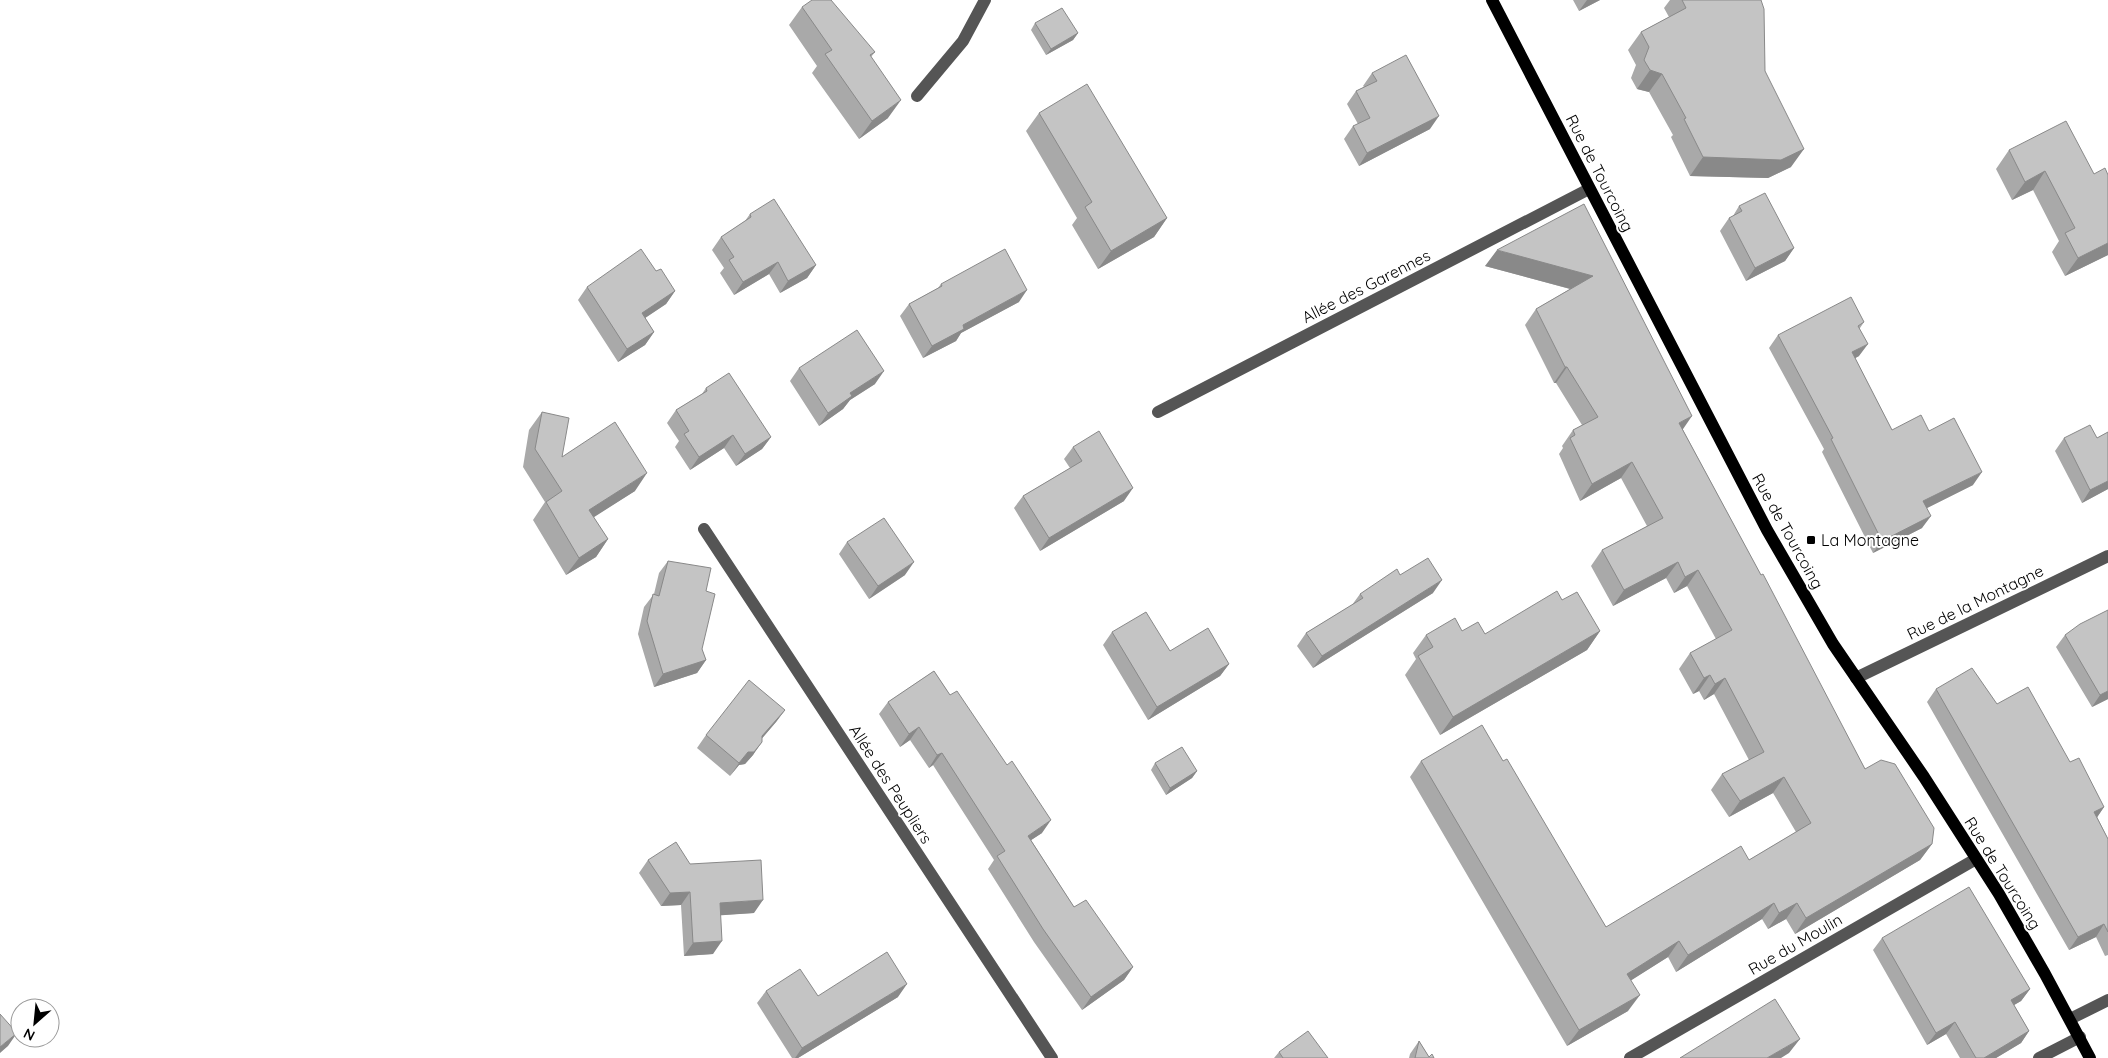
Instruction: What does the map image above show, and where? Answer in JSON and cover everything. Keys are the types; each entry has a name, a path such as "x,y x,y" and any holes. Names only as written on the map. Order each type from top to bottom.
{"main road":[{"name":"Rue de Tourcoing","path":"1492,0 1767,530 1833,644 1924,777 2022,933 2090,1058"}],"street":[{"path":"917,96 963,40 985,0"},
{"name":"Allée des Garennes","path":"1158,412 1589,189"},
{"name":"Allée des Peupliers","path":"704,528 1052,1058"},
{"name":"Rue de la Montagne","path":"1856,678 2108,556"},
{"name":"Rue du Moulin","path":"1630,1058 1976,859"},
{"path":"2070,1019 2108,1000"},
{"path":"2039,1058 2080,1037"}],"building":[{"path":"812,0 831,0 875,52 870,55 901,100 872,121 825,54 832,50 802,7"},
{"path":"1682,0 1761,0 1764,9 1765,71 1804,149 1781,160 1703,157 1684,119 1686,118 1662,74 1650,70 1644,60 1649,47 1641,32 1686,8"},
{"path":"1062,8 1078,33 1051,49 1035,23"},
{"path":"1406,55 1439,116 1367,153 1353,126 1370,118 1356,91 1377,81 1372,73"},
{"path":"1087,84 1167,218 1111,251 1085,207 1092,202 1039,113"},
{"path":"2066,121 2094,174 2105,168 2108,175 2108,243 2078,258 2065,233 2075,228 2045,171 2025,182 2009,150"},
{"path":"1765,193 1794,248 1755,268 1729,218 1742,211 1739,206"},
{"path":"774,199 816,265 788,281 778,262 743,282 729,260 734,257 721,237 751,217 750,214"},
{"path":"1584,204 1692,416 1679,423 1761,575 1763,574 1865,769 1881,760 1895,764 1934,828 1932,844 1806,918 1797,903 1779,913 1774,903 1688,955 1679,941 1627,974 1640,995 1579,1030 1421,761 1482,725 1503,761 1507,759 1606,927 1741,846 1749,860 1811,823 1784,777 1740,801 1722,774 1764,752 1725,678 1715,684 1710,675 1704,678 1690,653 1732,630 1698,570 1685,577 1678,562 1624,590 1602,550 1663,518 1632,462 1592,484 1570,438 1575,435 1573,430 1598,417 1567,367 1565,367 1536,309 1593,276 1497,250"},
{"path":"641,249 656,271 661,269 675,291 642,313 654,332 627,349 587,287"},
{"path":"1005,249 1027,290 963,325 964,329 932,346 909,304"},
{"path":"1851,297 1864,322 1858,326 1868,344 1852,352 1892,430 1921,415 1929,431 1954,418 1982,472 1923,501 1931,516 1882,541 1831,439 1833,438 1778,335"},
{"path":"857,330 884,371 850,393 852,396 828,413 799,368"},
{"path":"729,373 771,437 745,454 733,435 699,457 684,434 689,431 676,410 707,391 706,388"},
{"path":"542,412 569,418 562,457 615,422 647,473 589,510 608,539 579,558 546,502 562,491 535,449"},
{"path":"2090,425 2097,438 2108,432 2108,481 2090,490 2064,438"},
{"path":"1099,431 1133,488 1049,538 1023,496 1082,461 1073,447"},
{"path":"884,518 914,562 878,586 847,542"},
{"path":"1428,558 1442,580 1322,656 1306,633 1363,598 1360,594 1397,569 1400,575"},
{"path":"668,561 711,568 706,591 715,594 702,649 706,660 663,674 647,621 653,594 659,596"},
{"path":"1557,591 1562,600 1577,592 1600,631 1453,717 1418,656 1433,647 1426,635 1455,618 1462,631 1478,622 1485,634"},
{"path":"2108,610 2108,691 2100,695 2065,635 2080,624"},
{"path":"1146,612 1170,651 1208,628 1229,664 1157,707 1112,632"},
{"path":"1972,668 1997,704 2028,687 2070,762 2079,758 2104,807 2094,812 2108,839 2108,932 2104,924 2078,937 1936,689"},
{"path":"934,671 950,695 957,691 1007,765 1012,761 1051,820 1028,836 1074,907 1086,900 1133,967 1091,997 1043,929 997,856 1005,851 942,753 937,755 919,727 909,734 888,702"},
{"path":"749,680 785,710 762,736 762,742 754,752 748,752 739,763 706,735"},
{"path":"1182,747 1197,771 1170,788 1155,763"},
{"path":"676,842 690,864 761,860 763,900 720,903 722,941 693,943 690,892 670,893 648,860"},
{"path":"1969,887 2030,989 2011,1000 2029,1031 1984,1058 1976,1058 1955,1022 1936,1033 1882,938"},
{"path":"887,952 907,984 802,1048 766,991 800,969 818,996"},
{"path":"1775,999 1800,1039 1767,1058 1680,1058"},
{"path":"0,1014 10,1025 10,1039 0,1047"},
{"path":"1308,1031 1328,1058 1283,1058 1279,1052"},
{"path":"1419,1041 1429,1057 1432,1054 1434,1058 1415,1058"}],"place":[{"name":"La Montagne","path":"1811,540"}]}
